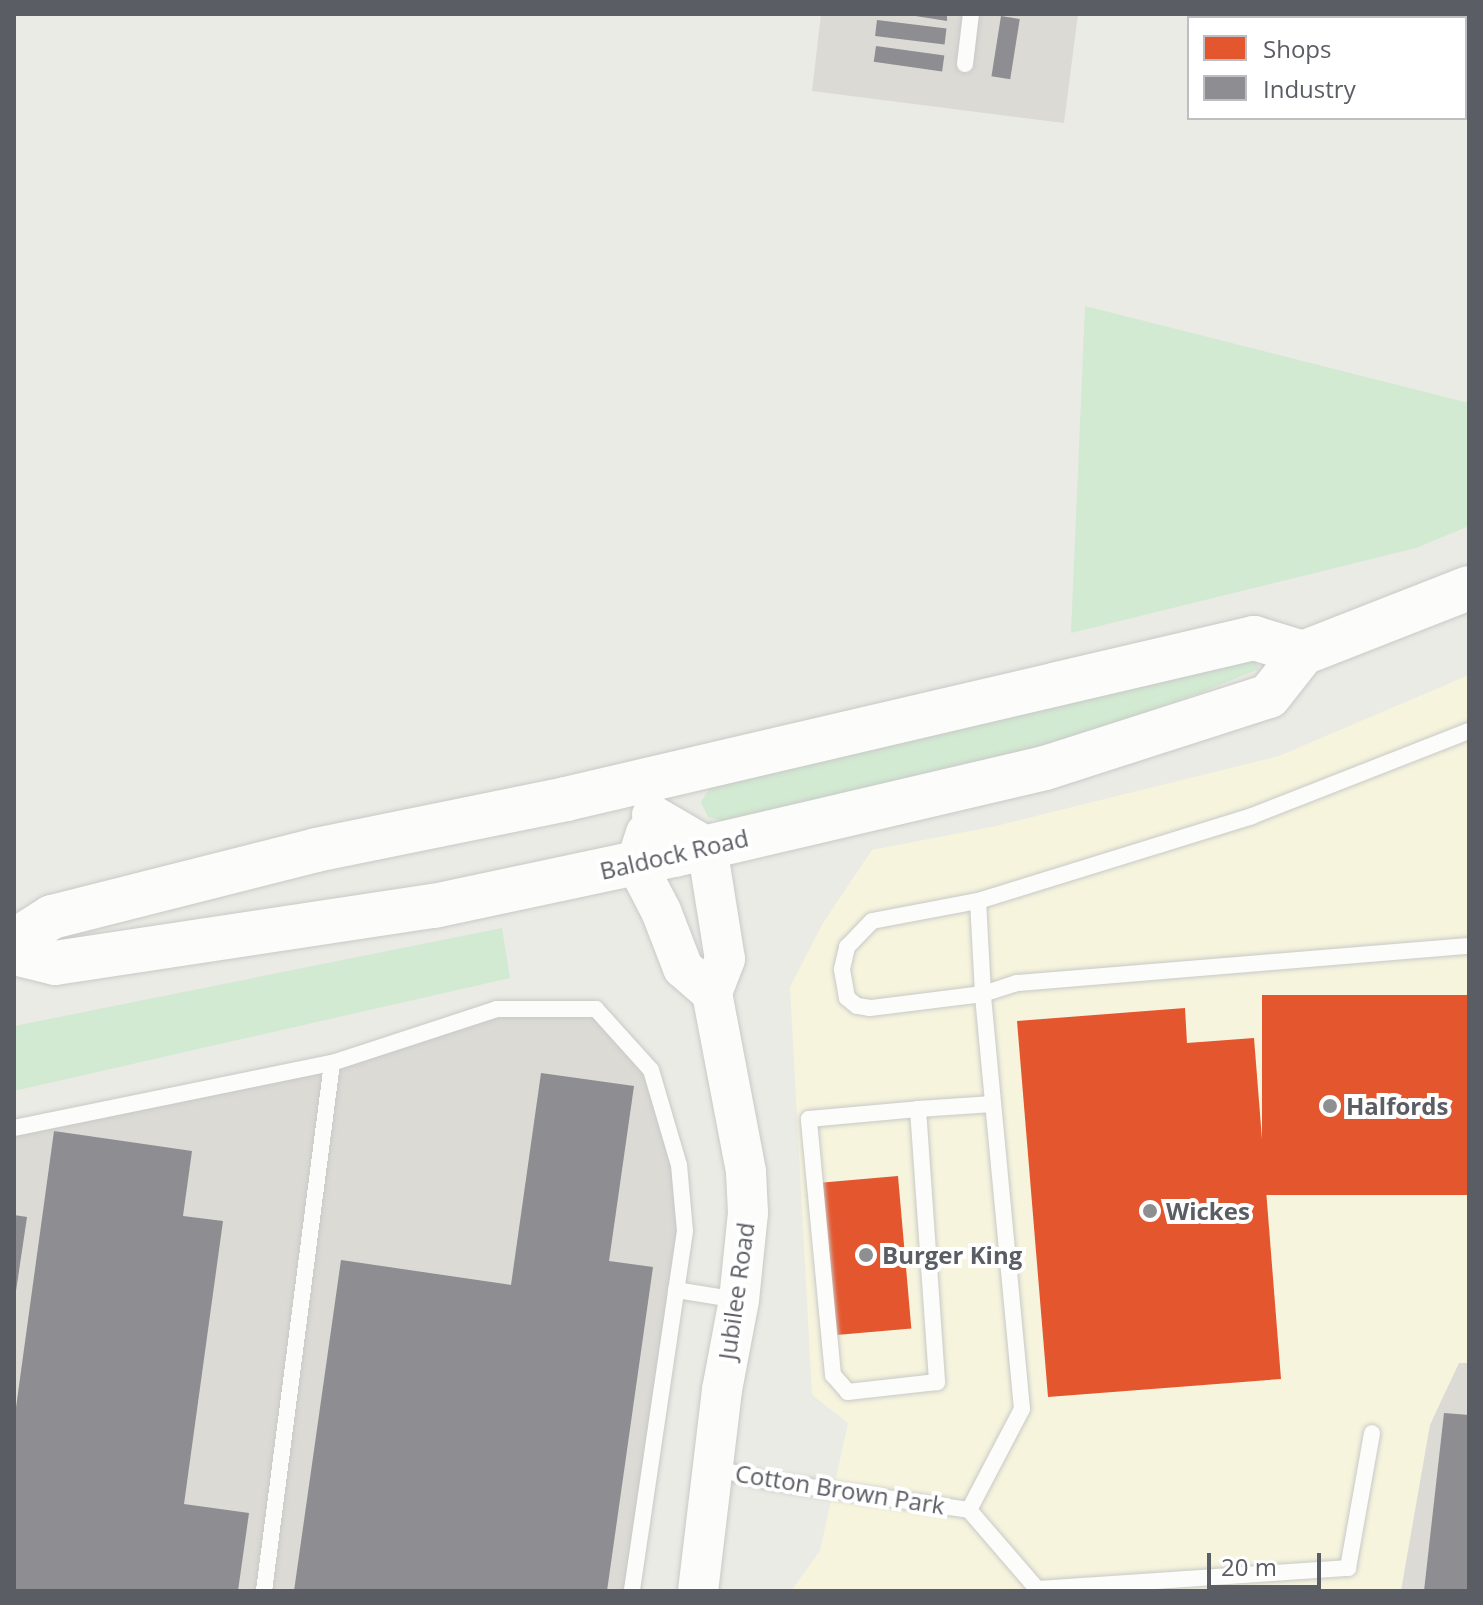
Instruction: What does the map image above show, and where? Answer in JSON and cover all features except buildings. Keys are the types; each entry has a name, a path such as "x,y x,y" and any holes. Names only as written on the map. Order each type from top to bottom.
{"main road":[{"path":"14,941 52,917 316,850 648,798 1254,638 1303,653 1469,588"},
{"name":"Baldock Road","path":"14,953 55,963 434,906 707,847 1045,768 1269,696 1303,653"}],"street":[{"path":"707,847 648,798 636,863 661,911 683,968 712,993"},
{"name":"Jubilee Road","path":"698,1591 711,1467 739,1300 748,1213 746,1172 712,993 725,959 707,847"}],"lane":[{"path":"965,64 971,14"},
{"path":"1469,731 1252,816 978,901 872,921 847,947 842,969 847,998 870,1008 983,994 1017,983 1469,946"},
{"path":"978,901 983,994 1022,1409 969,1510 1039,1590 1348,1568 1372,1433"},
{"path":"14,1128 332,1063 497,1009 596,1009 651,1070 679,1165 685,1231 632,1591"},
{"path":"264,1591 332,1063"},
{"path":"918,1109 937,1382 848,1392 833,1375 809,1119 918,1109 993,1104"},
{"path":"676,1290 739,1300"},
{"name":"Cotton Brown Park","path":"711,1467 768,1481 969,1510"}],"shaded area":[{"path":"821,14 1078,14 1064,123 812,91"},
{"path":"1469,675 1469,1363 1459,1363 1430,1425 1401,1591 791,1591 820,1551 848,1423 812,1395 790,987 823,923 872,850 996,826 1279,756"},
{"path":"497,1009 596,1009 651,1070 685,1231 632,1591 14,1591 14,1123 332,1063"},
{"path":"1459,1363 1469,1363 1469,1591 1401,1591 1430,1425"}],"green space":[{"path":"1085,306 1469,403 1469,526 1416,548 1071,633"},
{"path":"1254,660 1259,669 1205,691 1085,734 930,777 724,821 708,817 701,802 711,786"},
{"path":"502,928 510,978 14,1091 14,1026"}],"place":[{"name":"Halfords","path":"1330,1106"},
{"name":"Wickes","path":"1150,1211"},
{"name":"Burger King","path":"866,1255"}]}
